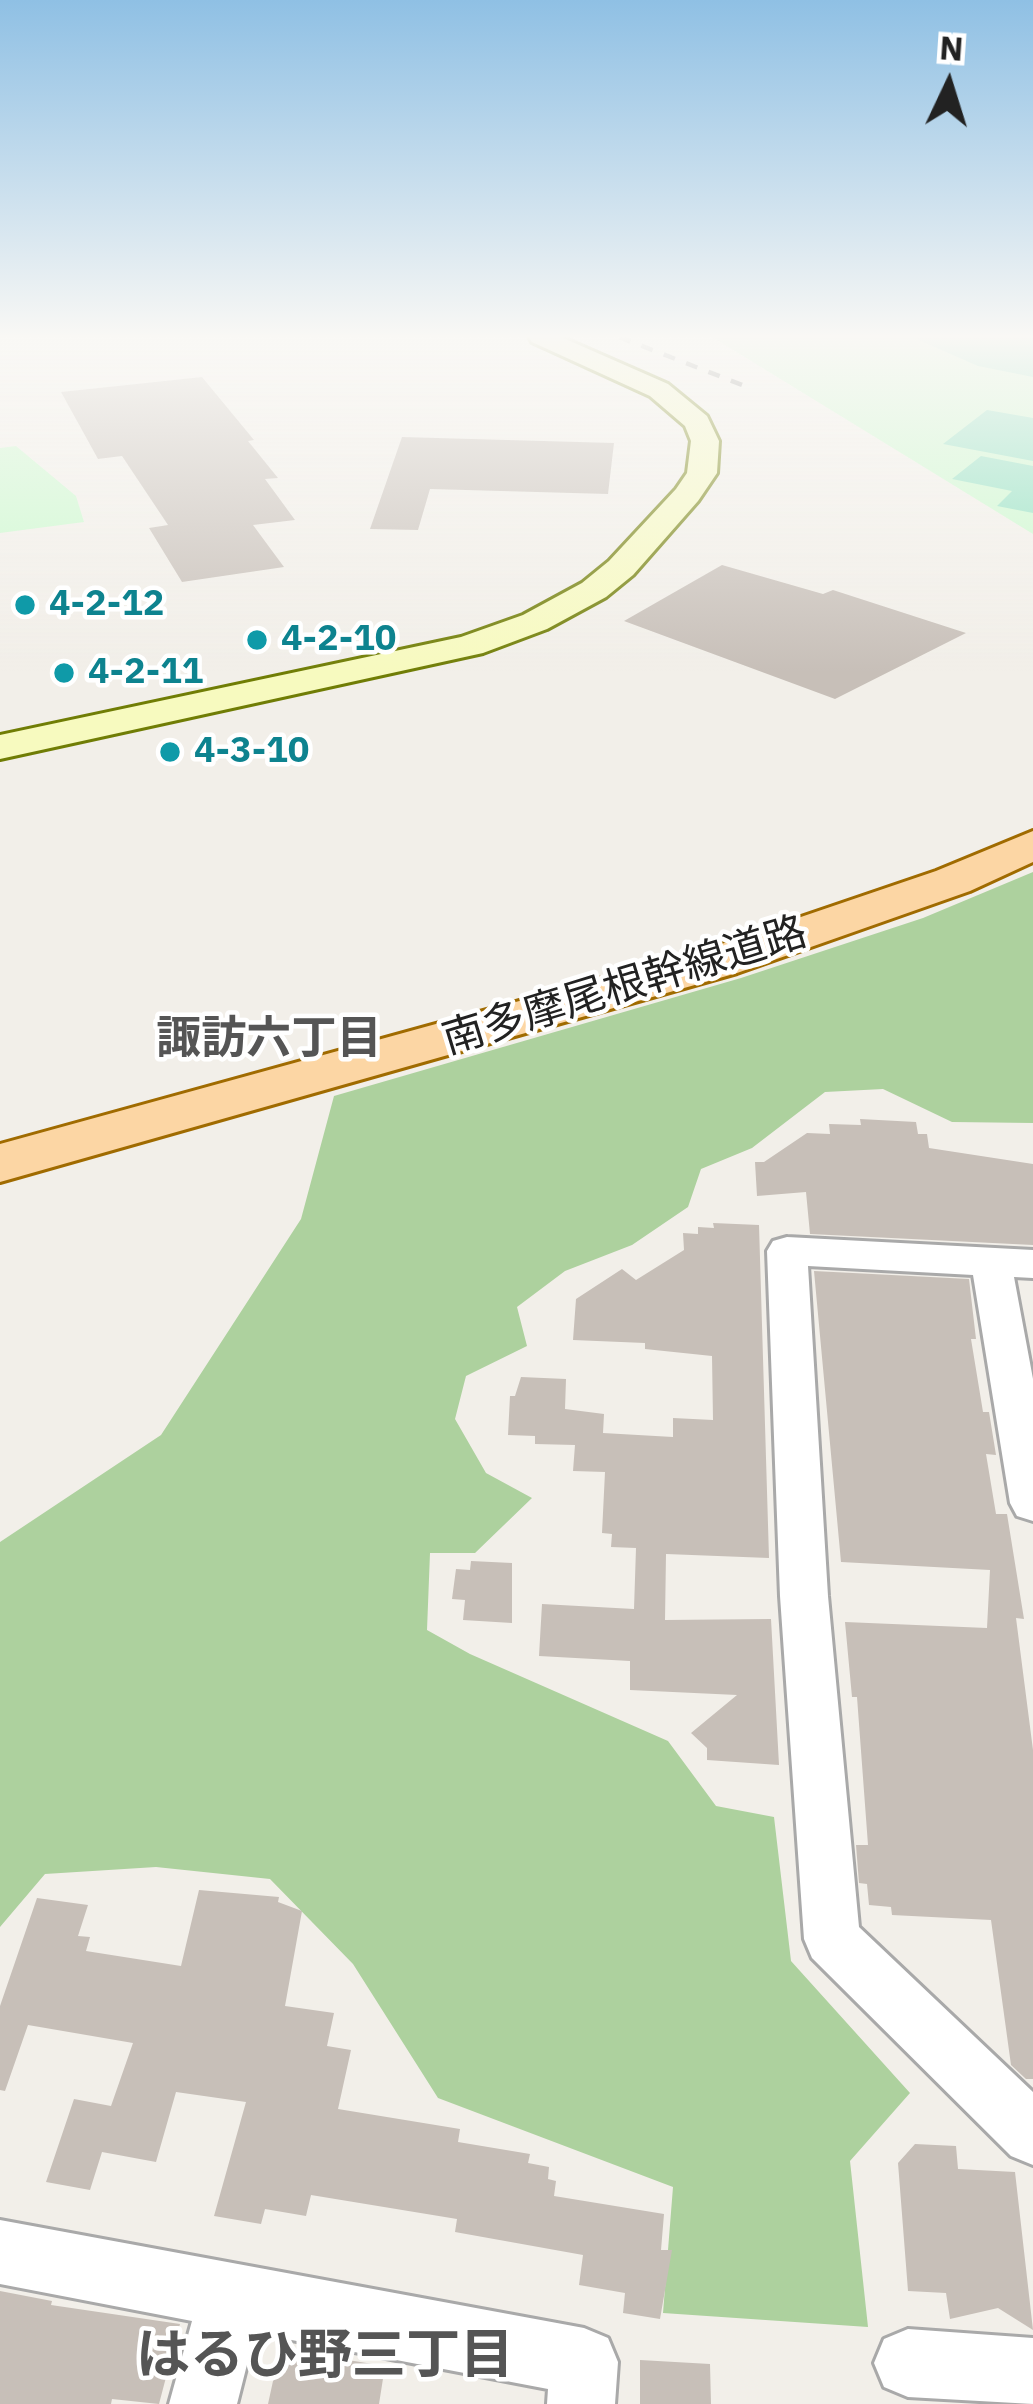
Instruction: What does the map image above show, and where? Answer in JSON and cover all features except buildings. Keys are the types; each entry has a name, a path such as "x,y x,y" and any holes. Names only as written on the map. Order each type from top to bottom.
{"main road":[{"name":"南多摩尾根幹線道路","path":"0,1163 719,962 953,881 1033,845"}],"street":[{"path":"0,747 471,646 536,622 594,590 621,568 687,495 702,472 704,449"},
{"path":"1033,1503 1012,1263 787,1251 804,1596 832,1939 1033,2134"},
{"path":"0,2252 584,2362 581,2404"},
{"path":"203,2404 231,2297"},
{"path":"908,2363 1033,2372"}],"green space":[{"path":"0,449 20,449 76,496 84,522 0,533"},
{"path":"895,449 1033,449 1033,534"},
{"path":"970,449 1033,449 1033,461"},
{"path":"981,456 1033,466 1033,513 997,506 1012,491 952,479"},
{"path":"1033,872 1033,1123 952,1122 883,1089 825,1092 752,1148 701,1169 688,1207 632,1245 565,1271 517,1307 527,1346 466,1376 455,1419 486,1473 532,1498 475,1553 430,1553 427,1630 470,1654 668,1741 716,1806 774,1817 791,1961 910,2093 850,2161 868,2327 663,2313 673,2187 438,2098 353,1964 270,1879 156,1867 45,1874 0,1927 0,1542 161,1435 301,1219 334,1096 741,978 923,918"}],"place":[{"name":"4-2-12","path":"25,605"},
{"name":"4-2-10","path":"257,640"},
{"name":"4-2-11","path":"64,673"},
{"name":"4-3-10","path":"170,752"}],"district":[{"name":"諏訪六丁目","path":"269,1040"},
{"name":"はるひ野三丁目","path":"325,2357"}]}
